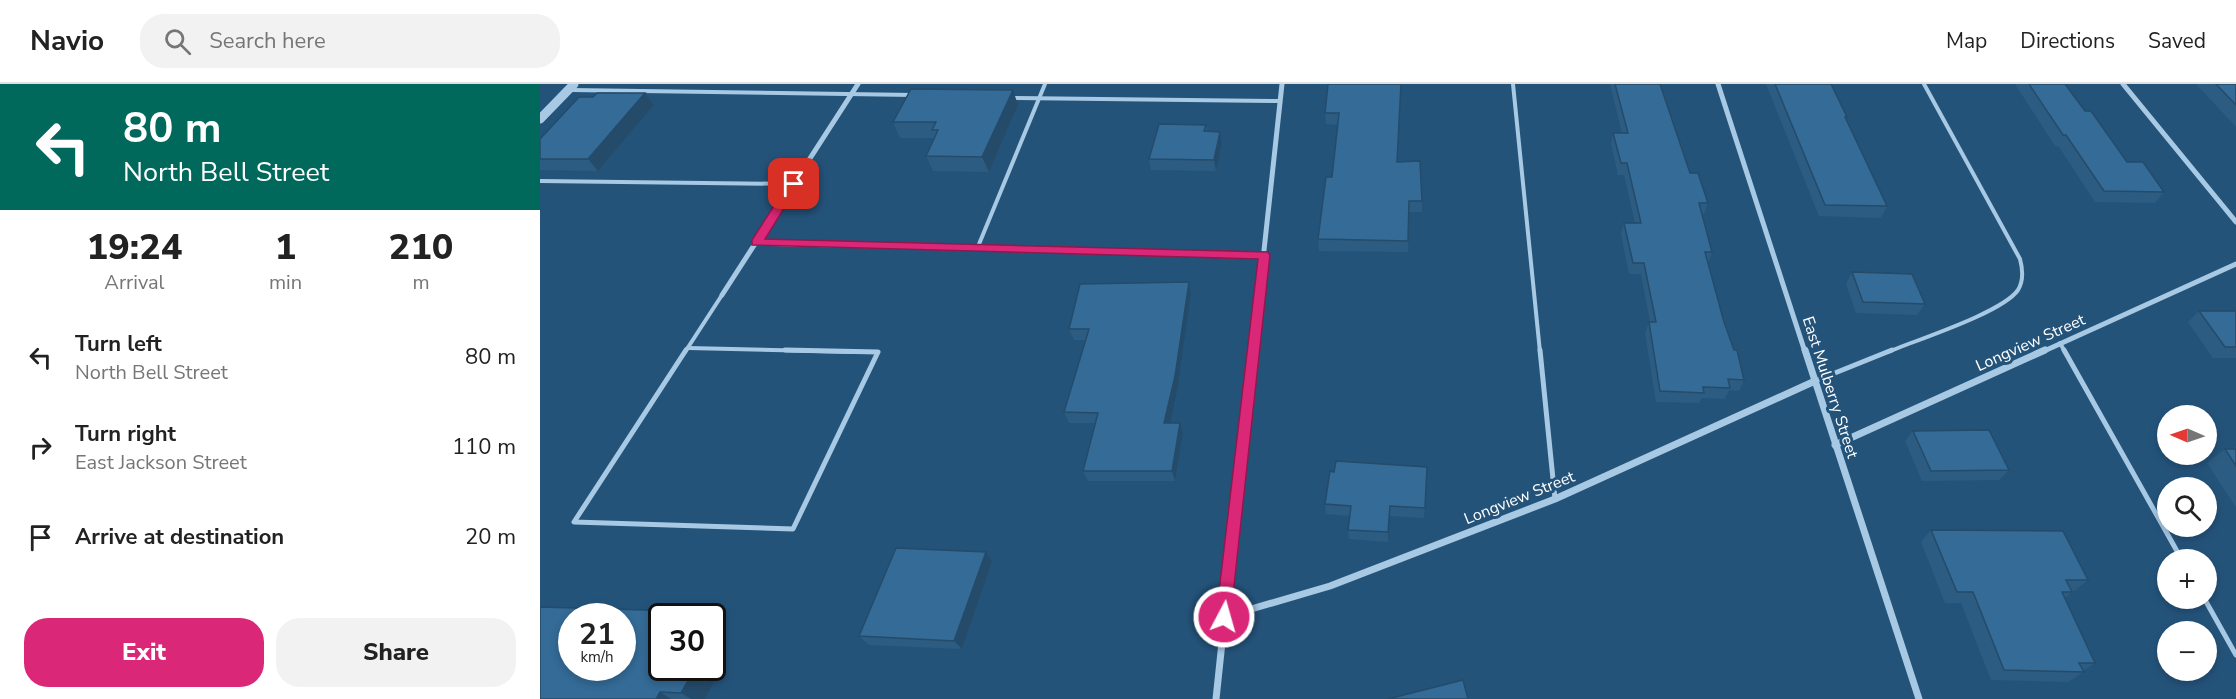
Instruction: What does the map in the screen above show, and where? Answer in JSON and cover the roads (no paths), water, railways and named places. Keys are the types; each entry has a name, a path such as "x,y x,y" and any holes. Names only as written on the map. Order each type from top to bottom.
{"street":[{"path":"722,295 858,84"},
{"path":"1216,699 1282,84"},
{"name":"East Mulberry Street","path":"1718,84 1919,699"},
{"path":"2123,84 2236,222"},
{"path":"541,116 571,87"},
{"path":"756,243 1264,255"},
{"name":"Longview Street","path":"1835,445 2236,264"},
{"name":"Longview Street","path":"1224,617 1330,586 1555,499 1815,381"}],"lane":[{"path":"977,249 1045,84"},
{"path":"1513,84 1555,499"},
{"path":"1815,381 1993,309 2018,292 2023,280 2024,270 2020,259 1924,84"},
{"path":"571,87 921,95"},
{"path":"1004,98 1280,101"},
{"path":"540,181 794,184"},
{"path":"688,348 878,352 793,529 574,522 722,295"},
{"path":"2060,343 2176,549"},
{"path":"2210,609 2236,655"}]}
